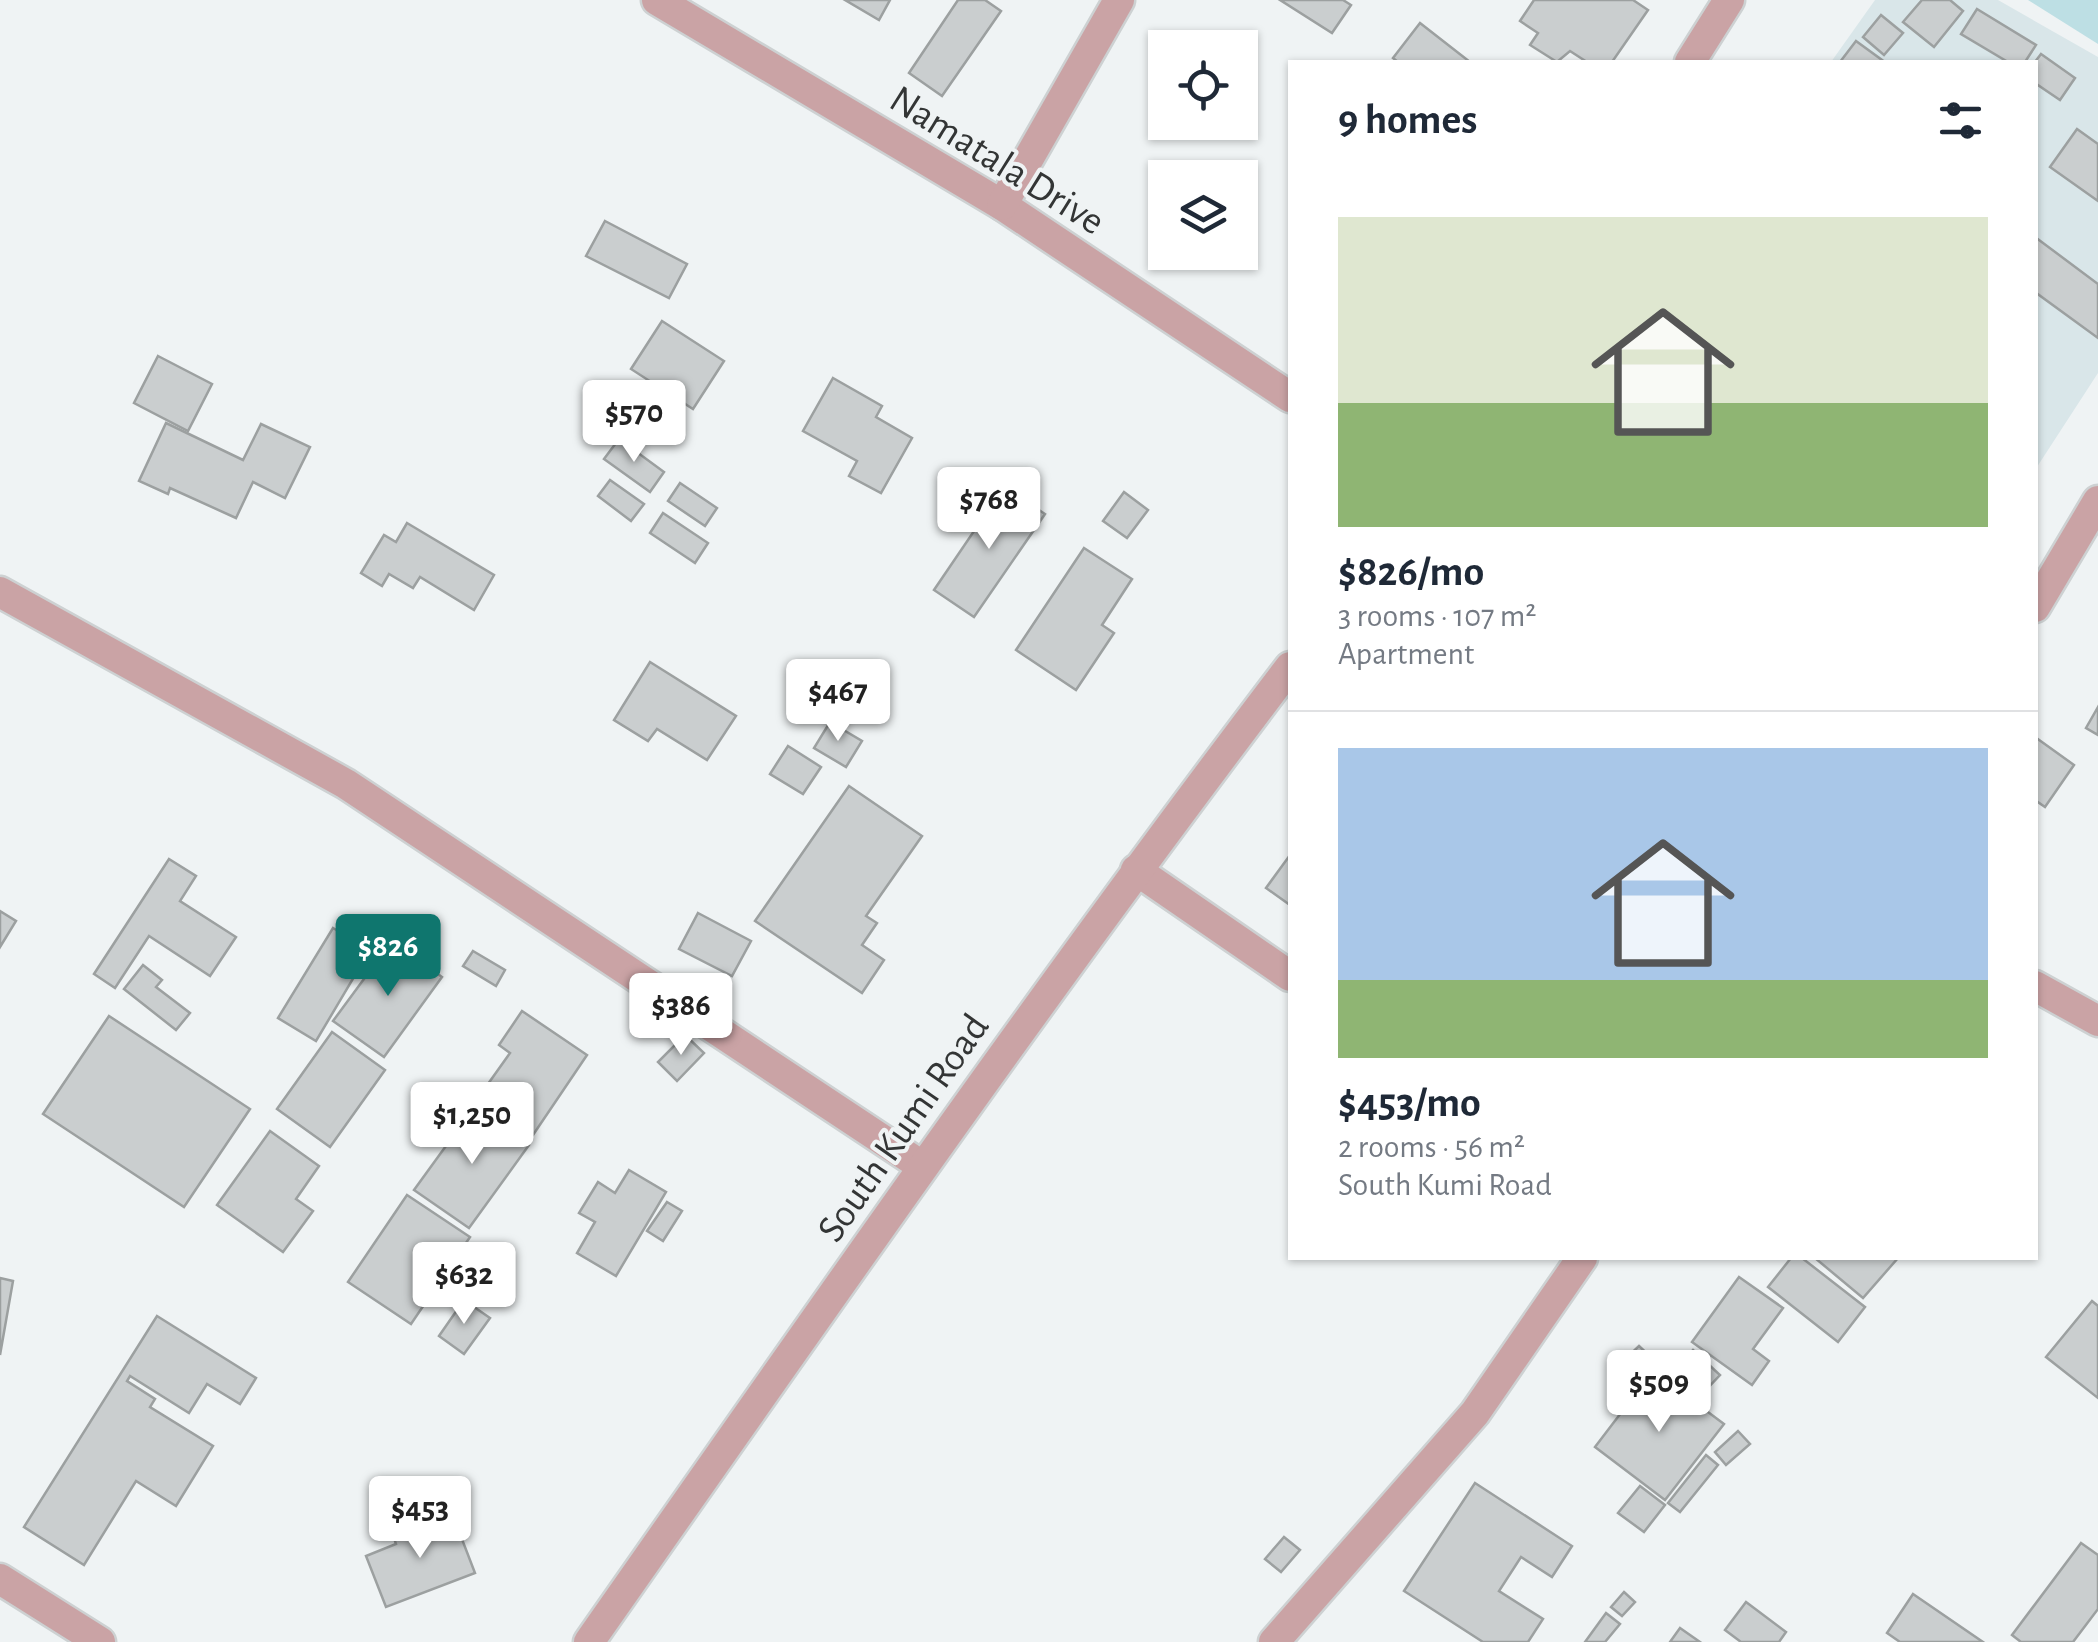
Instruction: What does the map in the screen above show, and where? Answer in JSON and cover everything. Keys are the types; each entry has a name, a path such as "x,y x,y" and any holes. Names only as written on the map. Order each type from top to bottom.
{"street":[{"name":"Namatala Drive","path":"657,0 1002,204 1288,396"},
{"path":"1002,204 1119,0"},
{"path":"1691,60 1729,0"},
{"path":"2038,603 2098,501"},
{"path":"0,592 346,784 922,1166"},
{"name":"South Kumi Road","path":"590,1642 922,1166 1136,870 1288,670"},
{"path":"1136,870 1288,975"},
{"path":"2038,988 2098,1022"},
{"path":"1274,1642 1475,1413 1581,1260"},
{"path":"0,1579 100,1642"}],"shaded area":[{"path":"1875,0 1998,0 2098,57 2098,373 2038,465 2038,60 1832,60"},
{"path":"2028,0 2098,0 2098,44"}],"building":[{"path":"845,0 890,0 879,20"},
{"path":"958,0 985,0 1001,11 942,96 909,73"},
{"path":"1280,0 1343,0 1351,5 1332,33"},
{"path":"1534,0 1633,0 1648,10 1613,60 1584,60 1570,51 1554,60 1530,45 1538,33 1520,21"},
{"path":"1922,0 1950,0 1963,11 1934,47 1903,22"},
{"path":"1977,9 2036,45 2026,60 2005,60 1961,34"},
{"path":"1881,15 1903,33 1884,55 1863,37"},
{"path":"1420,23 1467,60 1396,60 1393,58"},
{"path":"1856,41 1882,60 1842,60"},
{"path":"2041,54 2075,78 2060,100 2038,85 2036,60"},
{"path":"2077,129 2098,144 2098,201 2050,167"},
{"path":"605,221 687,264 669,298 586,256"},
{"path":"2038,239 2098,284 2098,338 2038,294"},
{"path":"662,321 724,361 693,409 631,369"},
{"path":"158,356 212,384 188,431 134,403"},
{"path":"833,378 882,406 876,417 912,438 881,493 849,476 857,461 803,431"},
{"path":"166,423 243,460 261,424 310,447 285,498 253,482 236,518 170,488 168,494 139,481"},
{"path":"619,439 664,472 650,492 604,459"},
{"path":"610,480 644,504 631,521 598,496"},
{"path":"680,483 717,508 705,526 668,501"},
{"path":"1004,487 1045,514 974,617 934,590"},
{"path":"1124,492 1148,510 1127,538 1103,521"},
{"path":"663,513 708,543 695,563 650,533"},
{"path":"407,523 494,575 474,610 420,577 413,588 389,574 382,586 361,573 384,535 396,542"},
{"path":"1084,548 1132,579 1102,625 1114,633 1076,690 1016,650"},
{"path":"650,662 736,716 707,760 657,729 648,741 614,720"},
{"path":"2098,707 2098,735 2086,728"},
{"path":"830,722 862,741 846,767 814,748"},
{"path":"2038,739 2074,765 2045,807 2038,802"},
{"path":"788,746 821,767 803,794 770,774"},
{"path":"849,786 922,836 866,916 877,923 862,945 884,960 862,993 755,921"},
{"path":"1288,858 1288,904 1266,888"},
{"path":"169,859 196,876 180,901 236,937 210,976 149,936 115,988 94,974"},
{"path":"0,911 16,921 0,947"},
{"path":"698,913 751,941 732,976 679,949"},
{"path":"333,928 370,950 316,1041 278,1018"},
{"path":"392,941 442,977 384,1057 333,1021"},
{"path":"473,951 505,970 496,986 463,966"},
{"path":"143,965 162,980 156,987 190,1013 176,1030 124,989"},
{"path":"522,1011 587,1055 533,1135 478,1098 510,1053 499,1045"},
{"path":"109,1016 250,1109 184,1207 43,1114"},
{"path":"332,1032 385,1070 330,1147 277,1109"},
{"path":"685,1035 704,1053 677,1081 658,1062"},
{"path":"475,1106 529,1145 469,1228 414,1190"},
{"path":"270,1131 319,1166 296,1199 313,1211 283,1252 217,1205"},
{"path":"629,1170 666,1192 616,1276 577,1253 595,1222 579,1213 598,1182 615,1193"},
{"path":"407,1195 470,1237 411,1324 348,1282"},
{"path":"667,1202 682,1211 663,1241 647,1231"},
{"path":"1789,1260 1805,1260 1865,1307 1838,1342 1768,1287"},
{"path":"1817,1260 1896,1260 1863,1298"},
{"path":"1739,1277 1783,1308 1753,1349 1769,1361 1752,1385 1692,1342"},
{"path":"0,1278 13,1281 0,1355"},
{"path":"464,1300 490,1318 464,1354 439,1336"},
{"path":"2092,1301 2098,1306 2098,1398 2046,1357"},
{"path":"157,1316 256,1378 240,1404 207,1384 189,1413 130,1376 127,1381 155,1399 150,1407 213,1446 176,1506 136,1481 84,1565 24,1527"},
{"path":"1639,1346 1656,1362 1639,1380 1619,1365"},
{"path":"1693,1350 1720,1375 1702,1394 1675,1370"},
{"path":"1653,1371 1724,1424 1665,1500 1595,1447"},
{"path":"1738,1431 1750,1444 1726,1465 1715,1452"},
{"path":"1706,1455 1718,1465 1680,1512 1668,1503"},
{"path":"1475,1483 1572,1546 1552,1577 1521,1557 1499,1591 1543,1619 1528,1642 1483,1642 1404,1591"},
{"path":"1640,1486 1665,1505 1644,1532 1618,1513"},
{"path":"436,1515 441,1526 455,1521 475,1573 386,1607 366,1556 396,1544 392,1532"},
{"path":"1284,1537 1300,1550 1281,1572 1265,1559"},
{"path":"2081,1543 2098,1555 2098,1609 2073,1642 2021,1642 2012,1635"},
{"path":"1624,1592 1635,1602 1622,1616 1611,1607"},
{"path":"1913,1594 1983,1642 1900,1642 1887,1633"},
{"path":"1746,1602 1786,1632 1779,1642 1741,1642 1725,1630"},
{"path":"1606,1613 1620,1624 1605,1642 1585,1642"},
{"path":"1680,1628 1700,1642 1670,1642"}]}
